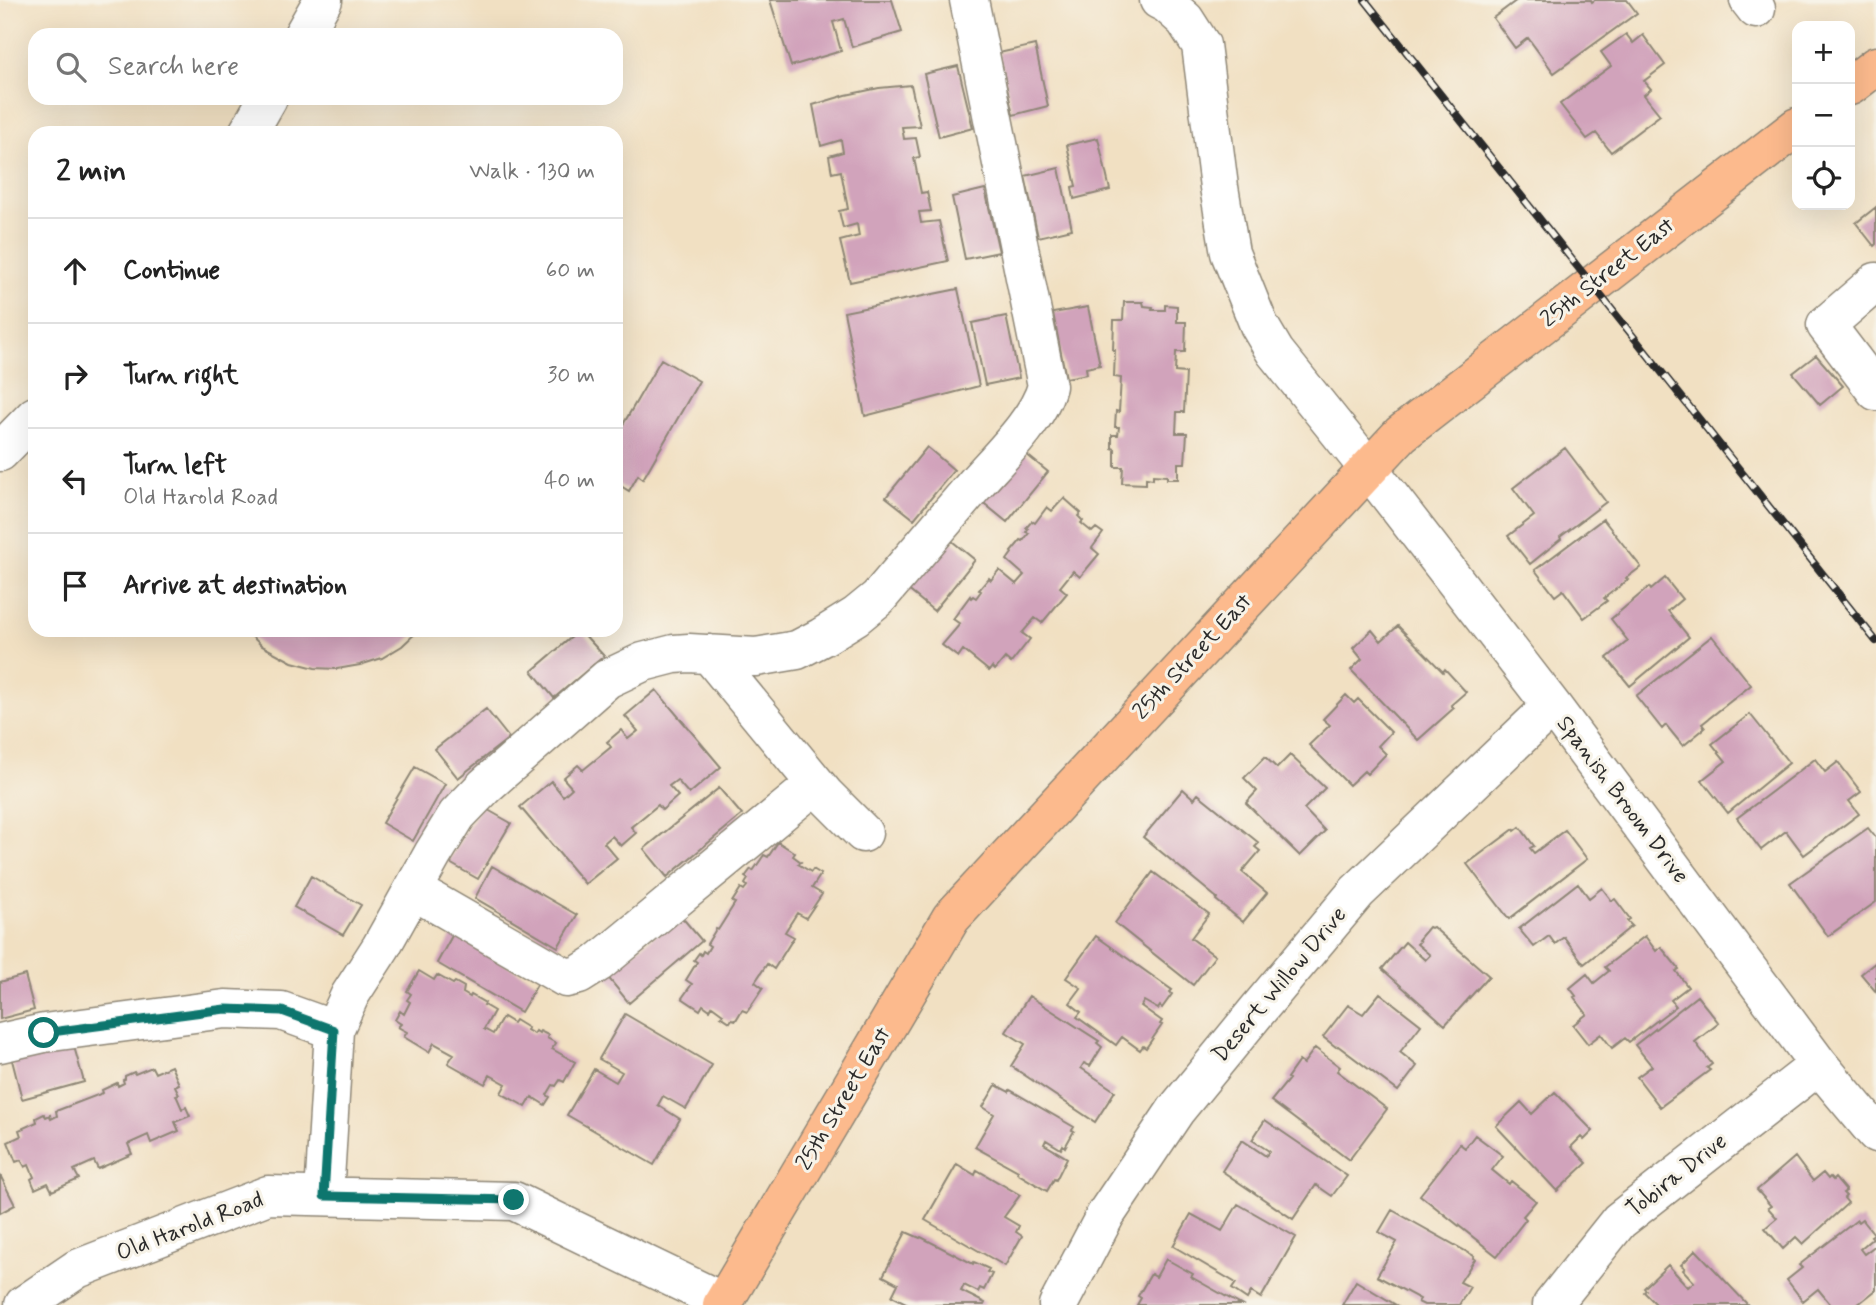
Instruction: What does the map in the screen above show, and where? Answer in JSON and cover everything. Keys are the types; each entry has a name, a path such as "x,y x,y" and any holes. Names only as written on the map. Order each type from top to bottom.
{"main road":[{"path":"1853,84 1876,66"},
{"name":"25th Street East","path":"723,1304 951,918 1401,434 1792,131"}],"street":[{"path":"307,28 323,0"},
{"path":"324,1196 334,1030 350,995 381,947 457,815 485,786 607,680 643,662 674,654 756,657 797,650 856,616 895,578 1034,415 1043,399 1047,386 969,0"},
{"path":"976,0 990,3 1002,0"},
{"name":"Spanish Broom Drive","path":"1159,0 1185,20 1200,45 1230,253 1259,325 1275,352 1552,706 1819,1065 1876,1133"},
{"path":"252,126 264,105"},
{"path":"1876,282 1826,325 1876,391"},
{"path":"0,452 28,423"},
{"path":"709,654 825,795 863,833"},
{"name":"Desert Willow Drive","path":"1058,1305 1106,1214 1176,1110 1257,1011 1357,892 1552,706"},
{"path":"413,890 566,978 579,975 598,963 805,793 813,790 825,795"},
{"path":"0,1043 44,1033 225,1009 282,1011 334,1030"},
{"name":"Tobira Drive","path":"1552,1305 1619,1221 1819,1065"},
{"name":"Old Harold Road","path":"24,1305 77,1269 268,1195 514,1200 723,1304"}],"building":[{"path":"770,0 892,0 902,32 852,47 844,19 833,22 841,51 791,66"},
{"path":"1517,0 1627,0 1637,13 1554,73 1528,38 1515,48 1493,18"},
{"path":"1626,34 1633,43 1643,35 1665,65 1644,81 1651,89 1644,95 1660,115 1611,152 1596,133 1587,139 1560,104 1611,66 1601,52"},
{"path":"1035,45 1048,106 1013,115 999,53"},
{"path":"958,66 973,128 939,137 924,74"},
{"path":"911,85 920,126 902,127 904,139 916,138 920,157 914,158 921,193 927,192 931,211 919,212 921,223 939,221 948,261 850,282 840,241 859,236 857,224 843,228 839,211 848,209 841,171 832,173 829,156 843,152 841,140 821,146 813,105 879,88"},
{"path":"1098,138 1110,190 1074,199 1072,187 1076,186 1067,145"},
{"path":"1059,168 1072,229 1038,237 1025,176"},
{"path":"985,189 999,252 965,259 952,197"},
{"path":"1876,207 1876,244 1874,246 1856,223"},
{"path":"958,289 979,386 865,416 844,312"},
{"path":"1124,302 1143,302 1144,306 1153,307 1152,310 1165,310 1165,305 1177,306 1177,322 1186,322 1185,352 1176,352 1175,372 1186,373 1184,412 1177,412 1176,433 1187,433 1185,463 1178,463 1178,479 1153,475 1153,479 1146,478 1146,484 1122,483 1123,467 1115,467 1112,435 1118,435 1119,427 1115,427 1116,411 1119,412 1121,378 1114,377 1114,320 1123,320"},
{"path":"1088,307 1100,365 1086,368 1087,374 1066,378 1053,313"},
{"path":"1006,316 1019,378 985,385 972,323"},
{"path":"1816,355 1843,386 1820,405 1793,373"},
{"path":"661,359 699,381 643,479 638,475 629,491 623,487 623,425"},
{"path":"927,447 954,470 914,519 886,497"},
{"path":"1565,448 1606,502 1530,564 1508,536 1534,516 1513,488"},
{"path":"1021,450 1048,472 1007,522 980,500"},
{"path":"1064,498 1081,513 1078,516 1083,521 1081,523 1092,532 1096,528 1103,533 1092,548 1099,554 1080,577 1073,571 1060,587 1067,593 1042,623 1035,618 1022,633 1030,639 1011,663 1005,658 995,670 992,667 989,671 963,650 958,657 942,645 960,624 953,619 970,596 976,598 981,591 979,590 999,570 1016,584 1024,575 1007,560 1011,552 1029,533 1026,528 1032,521 1035,523 1047,507 1052,511"},
{"path":"1603,519 1641,567 1604,598 1607,601 1584,618 1563,590 1555,596 1535,570"},
{"path":"947,537 975,560 934,611 906,588"},
{"path":"1665,578 1682,599 1668,611 1689,637 1630,686 1607,658 1628,641 1611,619 1649,587 1651,590"},
{"path":"1398,626 1466,692 1451,705 1454,708 1418,740 1351,670 1362,659 1353,648 1372,630 1381,641"},
{"path":"1712,636 1751,685 1702,724 1705,728 1683,746 1666,725 1662,729 1636,696"},
{"path":"252,637 412,637 382,658 337,669 315,668 292,662 262,646"},
{"path":"572,637 586,637 604,656 554,698 532,671"},
{"path":"656,690 721,767 689,794 677,780 669,786 678,796 662,810 658,805 631,827 636,833 621,846 612,836 604,843 617,858 585,884 520,807 551,781 563,796 572,788 563,778 578,765 583,770 611,747 607,742 621,730 628,739 638,731 625,716"},
{"path":"1346,695 1354,703 1358,699 1391,732 1378,746 1386,754 1367,774 1364,771 1349,785 1309,745 1330,725 1323,719"},
{"path":"486,709 509,738 458,778 435,749"},
{"path":"1750,714 1789,763 1728,813 1702,780 1726,761 1712,744"},
{"path":"1290,755 1325,788 1304,809 1325,831 1300,856 1246,803 1257,791 1244,778 1265,757 1277,768"},
{"path":"1815,759 1825,772 1838,762 1861,792 1849,801 1859,814 1804,855 1786,831 1761,850 1737,818"},
{"path":"415,767 445,784 413,841 382,823"},
{"path":"719,788 742,815 667,877 644,849"},
{"path":"1183,789 1194,799 1198,794 1259,843 1255,847 1260,851 1242,872 1267,893 1243,922 1143,837"},
{"path":"481,806 511,823 478,879 448,862"},
{"path":"1520,827 1534,846 1530,848 1534,853 1565,830 1587,859 1509,919 1467,864"},
{"path":"1868,828 1876,838 1876,902 1828,936 1790,883"},
{"path":"778,842 795,853 793,856 801,862 798,864 811,872 813,869 821,874 812,888 822,894 806,918 797,913 785,932 794,937 774,969 767,964 755,982 763,988 747,1012 742,1010 736,1020 732,1019 730,1022 712,1006 710,1010 703,1005 700,1010 682,998 692,984 686,980 697,962 694,960 699,953 706,953 710,946 707,944 735,903 732,902 741,888 744,890 747,886 745,884 748,879 745,877 751,869 753,871 764,855 768,857"},
{"path":"492,866 577,915 558,947 475,898"},
{"path":"1153,872 1209,914 1191,938 1215,956 1193,985 1115,923"},
{"path":"311,876 361,905 343,935 294,907"},
{"path":"1578,883 1589,898 1602,888 1612,901 1615,899 1632,926 1584,964 1564,937 1555,944 1549,936 1534,947 1519,929"},
{"path":"680,915 702,941 629,1003 606,975"},
{"path":"1429,927 1433,927 1489,976 1445,1025 1382,969 1405,942 1425,960 1430,955 1417,944"},
{"path":"453,934 538,983 521,1012 437,963"},
{"path":"1096,936 1172,990 1162,1008 1160,1006 1158,1009 1144,1001 1141,1006 1162,1021 1146,1048 1143,1046 1140,1050 1122,1037 1116,1045 1077,1017 1081,1012 1070,1003 1081,988 1066,978"},
{"path":"1645,936 1656,951 1661,947 1679,969 1676,971 1688,987 1671,1000 1676,1006 1629,1042 1625,1038 1612,1048 1601,1034 1588,1044 1573,1025 1587,1014 1570,988 1587,974 1594,983 1609,971 1605,967"},
{"path":"1876,962 1876,992 1861,974"},
{"path":"419,971 434,980 437,975 453,984 455,982 464,987 463,993 485,1003 484,1005 494,1011 484,1029 493,1034 503,1017 513,1023 515,1020 534,1034 540,1031 548,1035 547,1038 556,1043 552,1049 575,1062 564,1082 560,1080 556,1086 553,1085 545,1105 532,1097 526,1107 501,1093 506,1084 490,1075 485,1084 448,1063 454,1054 434,1043 429,1052 404,1037 407,1032 398,1027 401,1024 395,1020 400,1011 404,1014 410,1002 407,1000 411,994 407,991"},
{"path":"25,975 34,1010 0,1019 0,982"},
{"path":"1380,993 1421,1025 1400,1052 1417,1066 1398,1091 1323,1037 1348,1005 1363,1014"},
{"path":"1029,996 1099,1041 1097,1043 1102,1047 1090,1066 1084,1063 1081,1068 1115,1091 1095,1122 1011,1066 1025,1044 1006,1032"},
{"path":"1697,996 1719,1023 1695,1042 1712,1064 1707,1068 1710,1070 1660,1107 1637,1077 1652,1066 1635,1045"},
{"path":"625,1014 712,1065 686,1109 663,1096 658,1105 680,1119 654,1165 567,1115 594,1069 616,1082 622,1072 599,1059"},
{"path":"73,1043 84,1082 22,1099 12,1060"},
{"path":"1315,1048 1340,1067 1337,1071 1387,1109 1349,1160 1271,1101 1289,1079 1287,1078 1299,1061 1303,1064"},
{"path":"171,1066 179,1084 175,1086 179,1094 176,1095 182,1109 186,1107 190,1116 175,1122 179,1131 151,1143 148,1135 128,1144 132,1154 98,1169 94,1161 74,1170 79,1179 52,1191 48,1183 35,1189 29,1165 25,1167 21,1160 16,1162 8,1142 21,1136 19,1130 37,1122 36,1118 44,1114 46,1117 50,1115 51,1119 57,1116 56,1111 103,1093 102,1090 117,1083 118,1086 124,1083 125,1076 134,1072 135,1074 152,1067 155,1073"},
{"path":"996,1085 1009,1092 1010,1090 1074,1127 1065,1147 1063,1145 1061,1149 1046,1140 1044,1144 1067,1158 1047,1191 975,1147 994,1114 983,1107"},
{"path":"1555,1092 1593,1131 1584,1140 1581,1137 1571,1147 1587,1163 1557,1191 1496,1126 1521,1102 1532,1114"},
{"path":"1265,1120 1347,1176 1332,1196 1316,1185 1293,1219 1222,1171 1242,1140 1266,1156 1269,1151 1252,1140"},
{"path":"1475,1135 1503,1156 1492,1170 1536,1201 1523,1216 1526,1219 1497,1256 1420,1195 1460,1144 1465,1148"},
{"path":"1795,1157 1813,1181 1823,1173 1828,1179 1835,1178 1846,1191 1843,1193 1848,1203 1803,1244 1796,1237 1783,1249 1765,1228 1777,1218 1757,1190"},
{"path":"957,1164 975,1175 977,1170 1020,1195 1004,1217 1019,1226 1016,1232 1022,1236 1005,1266 925,1220"},
{"path":"0,1175 15,1205 0,1213"},
{"path":"1238,1204 1296,1237 1261,1298 1251,1292 1247,1299 1232,1289 1236,1283 1173,1246 1191,1214 1222,1231"},
{"path":"1392,1210 1474,1256 1475,1259 1460,1282 1470,1287 1459,1305 1424,1305 1418,1302 1420,1299 1377,1276 1397,1242 1379,1232"},
{"path":"1862,1219 1874,1234 1860,1249 1864,1254 1876,1245 1876,1290 1857,1305 1831,1305 1818,1289 1803,1301 1787,1280 1802,1268 1799,1265 1857,1220 1858,1222"},
{"path":"906,1232 989,1269 987,1272 992,1274 984,1290 980,1288 978,1292 964,1285 961,1291 985,1303 984,1305 910,1305 892,1296 898,1284 883,1276"},
{"path":"1696,1250 1748,1305 1657,1305 1644,1292 1644,1288 1668,1265 1688,1287 1694,1282 1681,1265"},
{"path":"1166,1259 1193,1274 1191,1277 1241,1305 1137,1305 1141,1298 1138,1296 1151,1274 1156,1277"},
{"path":"1356,1281 1396,1305 1342,1305"}],"railway":[{"path":"1365,0 1876,641"}],"route":[{"path":"44,1033 225,1009 282,1011 334,1030 324,1196 514,1200"}]}
